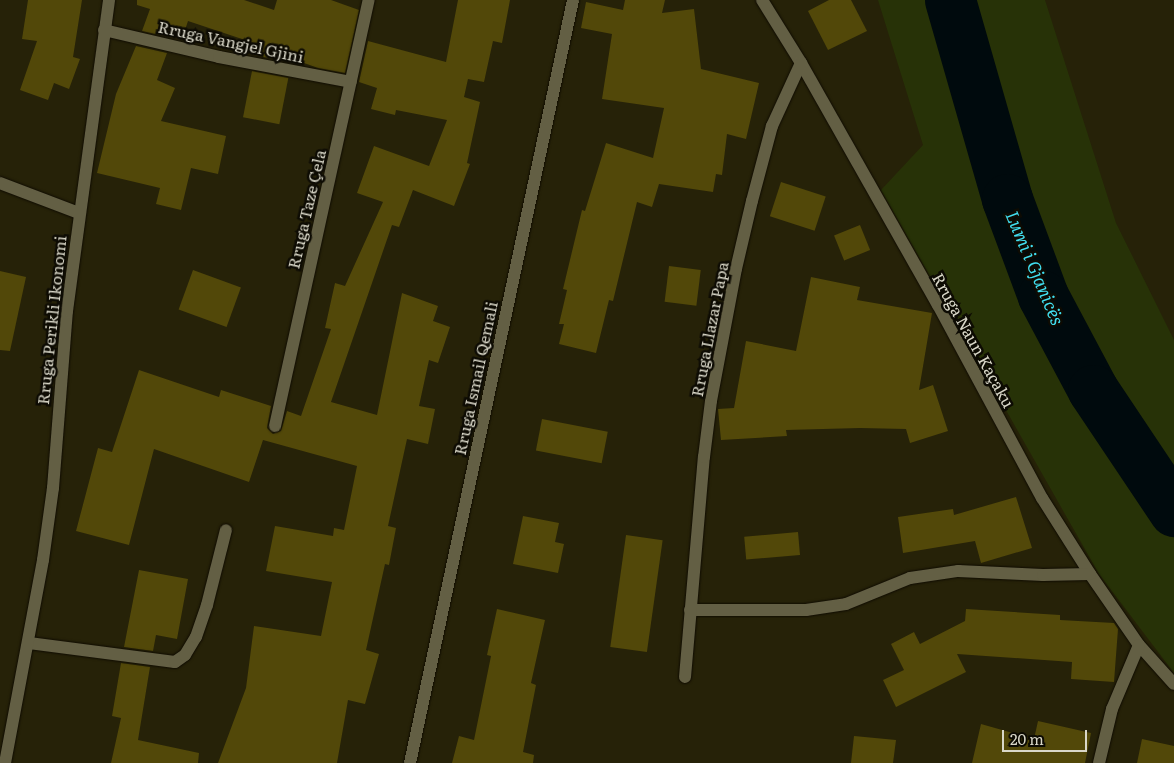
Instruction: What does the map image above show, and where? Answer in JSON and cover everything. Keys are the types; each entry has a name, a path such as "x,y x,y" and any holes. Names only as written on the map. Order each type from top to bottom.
{"street":[{"name":"Rruga Perikli Ikonomi","path":"5,763 43,560 53,488 66,311 109,0"},
{"name":"Rruga Taze Çela","path":"275,426 369,0"},
{"name":"Rruga Ismail Qemali","path":"410,763 573,0"},
{"name":"Rruga Naun Kaçaku","path":"762,0 801,63 938,306 1042,498 1090,574 1139,645 1174,684"},
{"name":"Rruga Vangjel Gjini","path":"104,30 219,57 352,82"},
{"name":"Rruga Llazar Papa","path":"685,677 704,457 711,401 736,269 772,126 801,63"},
{"path":"0,183 79,213"},
{"path":"28,643 175,662 185,655 196,637 207,605 226,530"},
{"path":"690,610 806,610 846,604 910,578 958,571 1043,575 1090,574"},
{"path":"1099,763 1112,709 1139,645"}],"green space":[{"path":"878,0 1045,0 1116,223 1174,340 1174,673 1099,574 881,190 923,145"}],"building":[{"path":"28,0 82,0 73,57 80,59 69,89 54,83 48,100 20,90 37,41 22,39"},
{"path":"137,0 244,0 274,10 277,0 331,0 359,10 345,73 318,68 290,58 290,62 253,55 254,43 188,21 185,30 178,27 173,38 142,31 150,9 137,5"},
{"path":"458,0 510,0 502,43 493,41 484,82 468,79 464,97 480,102 467,163 470,164 454,206 413,190 399,227 392,225 331,402 377,415 402,293 438,306 433,321 450,327 438,363 429,360 419,406 435,409 428,444 407,439 388,526 396,528 389,565 385,564 366,650 379,654 365,704 348,700 337,763 218,763 246,688 254,626 321,636 332,582 266,571 275,526 333,536 334,528 344,530 357,466 263,440 249,482 154,449 129,545 76,531 98,448 112,452 139,370 219,397 221,390 271,406 267,428 273,434 281,431 287,411 301,416 331,329 325,328 335,283 345,286 383,202 357,193 374,146 429,166 447,120 396,110 395,115 371,109 377,88 359,82 368,41 446,62"},
{"path":"625,0 665,0 662,13 694,9 701,69 759,83 746,139 727,134 722,175 716,174 713,192 659,184 652,207 637,202 613,301 609,300 596,353 559,344 564,324 559,324 567,290 563,289 582,210 585,211 606,143 653,158 664,108 602,99 612,34 581,28 586,2 623,10"},
{"path":"829,0 851,0 867,31 828,50 808,11"},
{"path":"136,46 167,53 157,80 175,88 161,121 226,136 218,174 191,168 181,210 156,204 160,188 97,173 116,94"},
{"path":"252,71 288,78 279,124 243,117"},
{"path":"781,182 826,197 815,231 770,216"},
{"path":"860,225 870,250 844,261 834,235"},
{"path":"669,266 701,270 696,306 665,302"},
{"path":"193,270 241,287 227,327 179,309"},
{"path":"0,271 26,277 10,351 0,350"},
{"path":"811,277 860,287 857,300 932,313 919,390 933,385 948,431 910,443 906,429 860,428 786,430 787,436 721,440 718,409 734,408 746,341 796,351"},
{"path":"542,419 608,432 602,463 536,450"},
{"path":"1016,497 1032,548 981,563 975,541 903,553 898,517 953,509 954,515"},
{"path":"523,516 559,523 555,542 564,544 558,573 513,564"},
{"path":"798,532 800,555 746,560 744,537"},
{"path":"626,535 663,540 647,652 610,647"},
{"path":"139,570 188,579 177,639 156,635 153,651 124,647"},
{"path":"497,609 545,620 531,683 536,685 523,752 534,755 533,763 452,763 459,736 474,740 491,656 487,655"},
{"path":"966,609 1060,615 1060,620 1114,623 1118,629 1114,682 1071,679 1072,662 957,654 966,672 896,707 883,680 904,670 891,644 914,632 920,644 965,621"},
{"path":"121,663 150,667 138,740 199,753 198,763 111,763 121,718 112,716"},
{"path":"1038,721 1091,733 1085,763 972,763 981,724 1034,739"},
{"path":"854,736 896,740 893,763 851,763"},
{"path":"1142,739 1174,746 1174,763 1137,763"}],"waterway":[{"name":"Lumi i Gjanicës","path":"950,0 1007,199 1043,296 1093,390 1174,511"}]}
